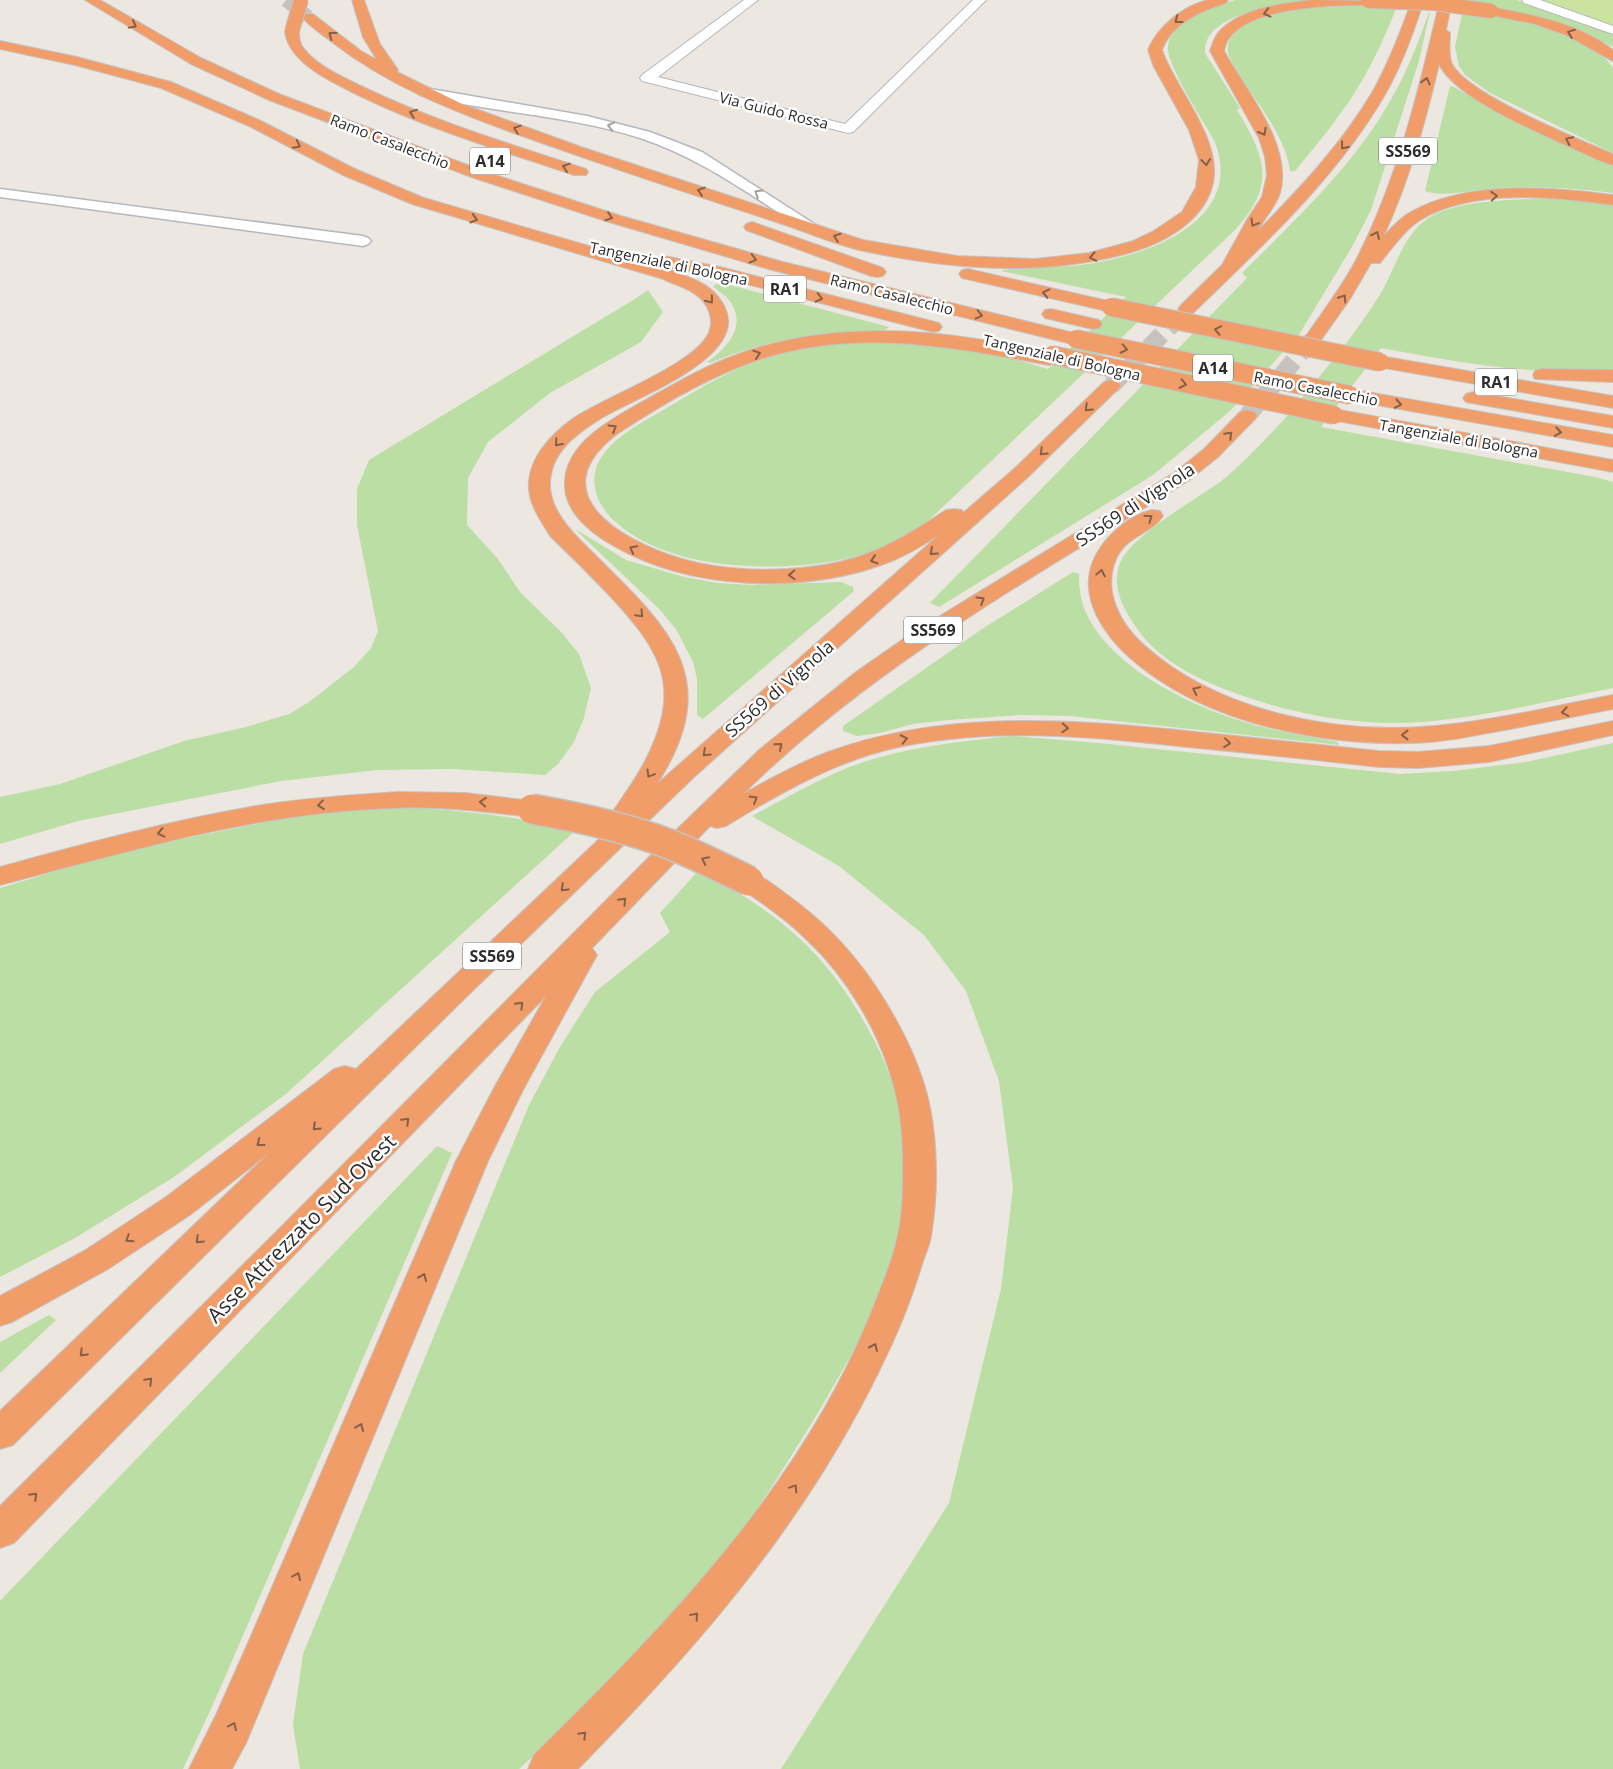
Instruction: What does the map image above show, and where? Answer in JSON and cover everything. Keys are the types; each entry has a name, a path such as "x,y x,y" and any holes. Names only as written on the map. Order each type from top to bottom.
{"highway":[{"name":"Ramo Casalecchio","path":"91,0 196,61 274,97 480,175 623,222 778,266 1076,338 1350,395 1613,441"},
{"path":"301,0 292,31 292,38 296,47 304,56 326,72 365,93 442,125 596,177"},
{"path":"358,0 370,40 377,52 400,80"},
{"path":"860,245 957,261 1035,264 1090,258 1116,252 1158,236 1174,226 1188,215 1204,187 1207,160 1196,130 1161,67 1155,50 1156,44 1167,29 1187,14 1222,0"},
{"name":"SS569","path":"1188,309 1327,168 1353,134 1389,78 1403,48 1418,0"},
{"name":"SS569","path":"1315,336 1331,317 1355,279 1385,214 1410,144 1446,0"},
{"path":"1229,269 1272,192 1275,163 1272,148 1265,134 1217,51 1220,37 1226,30 1270,12 1319,3 1368,1 1434,3 1491,11 1528,19 1565,30 1597,45 1613,56"},
{"path":"308,17 356,54 400,80 425,92"},
{"path":"1442,18 1443,59 1448,68 1467,87 1504,108 1613,160"},
{"path":"0,37 129,64 201,85"},
{"path":"0,45 77,61 150,80 254,123"},
{"path":"56,71 160,94 254,123"},
{"name":"RA1","path":"425,92 457,107 579,152 814,228 860,245 1007,284 1266,340 1382,359 1613,402"},
{"path":"235,95 344,136 480,175"},
{"name":"Ramo Casalecchio","path":"359,113 376,120"},
{"name":"RA1","path":"254,123 349,172 433,206 516,231"},
{"path":"1355,279 1406,223 1416,216 1446,203 1486,196 1534,194 1613,200"},
{"name":"Ramo Casalecchio","path":"740,230 896,277"},
{"path":"516,231 669,275 706,294 718,310 720,318 720,328 715,338 691,361 596,414 561,438 551,450 539,480 542,506 549,518 559,532 646,620 665,647 674,668 676,681 676,713 667,742 650,773 595,858"},
{"name":"Tangenziale di Bologna","path":"516,231 720,272 1051,357 1334,415 1613,466"},
{"path":"1033,310 1112,328"},
{"path":"1021,473 903,548 883,557 840,569 796,575 766,576 706,571 681,566 634,550 599,527 587,515 578,501 575,488 580,462 587,449 600,436 703,377 728,365 775,348 854,337 903,337 952,342 1051,357"},
{"name":"Ramo Casalecchio","path":"1188,344 1245,356"},
{"path":"1382,359 1545,376 1613,376"},
{"name":"SS569 di Vignola","path":"451,995 742,720 1021,473 1111,386"},
{"path":"1458,395 1613,422"},
{"name":"SS569 di Vignola","path":"601,923 681,840 768,755 815,715 864,677 920,638 1141,503 1180,477 1211,453 1247,416"},
{"path":"1430,433 1613,477"},
{"path":"1211,453 1170,501 1154,515 1127,532 1111,548 1100,573 1099,588 1102,605 1108,617 1133,649 1171,676 1196,690 1255,715 1303,726 1354,734 1435,734 1494,725 1613,702"},
{"path":"681,840 783,782 838,757 881,744 958,730 1001,727 1099,729 1379,759 1418,760 1489,754 1613,728"},
{"path":"0,876 143,837 217,820 287,809 343,802 404,798 499,803 587,820 634,832 699,857 749,881 806,923 836,952 860,984 890,1039 909,1086 918,1132 915,1235 895,1299 863,1370 823,1444 772,1520 730,1575 661,1656 549,1769"},
{"path":"210,1769 231,1729 257,1669 472,1162 509,1088 601,923"},
{"name":"Asse Attrezzato Sud-Ovest","path":"0,1531 601,923"},
{"path":"0,1312 96,1260 178,1206 451,995"},
{"path":"0,1434 451,995"}],"street":[{"name":"Via Guido Rossa","path":"752,0 647,78 848,129 980,0"},
{"path":"1528,0 1613,30"}],"lane":[{"path":"425,92 568,117 645,135 697,155 814,228"},
{"path":"0,193 363,241"}],"green space":[{"path":"1235,0 1313,0 1243,14 1218,27 1207,41 1205,53 1240,108 1237,110 1255,143 1260,157 1261,185 1257,199 1235,230 929,520 889,544 857,556 789,566 758,566 696,559 667,551 641,540 610,517 600,503 596,493 595,475 604,453 612,444 633,428 703,387 755,362 811,348 868,342 926,344 983,352 1048,369 1126,297 1001,271 1072,266 1125,256 1153,247 1179,234 1200,217 1215,196 1221,171 1215,142 1179,79 1169,54 1168,46 1171,37 1185,22 1217,6"},
{"path":"1465,0 1517,0 1613,34 1613,47 1576,30 1505,18 1533,24 1579,40 1604,57 1613,68 1613,153 1490,93 1465,75 1459,66 1455,47"},
{"path":"1539,0 1613,0 1613,27"},
{"path":"1346,4 1397,6 1372,62 1357,89 1329,129 1295,171 1290,171 1286,155 1273,126 1229,56 1229,42 1238,30 1253,21 1294,10"},
{"path":"1431,7 1419,61 1371,210 1353,245 1300,333 1230,411 1153,475 939,607 930,603 1247,278 1242,273 1325,189 1362,143 1394,94 1410,62"},
{"path":"1450,86 1613,165 1613,193 1541,187 1498,188 1442,194 1425,191"},
{"path":"1561,199 1613,205 1613,371 1523,370 1442,359 1381,348 1321,427 1595,477 1613,482 1613,688 1512,709 1450,719 1396,723 1368,722 1314,715 1261,702 1196,677 1171,662 1149,644 1130,618 1118,592 1117,573 1120,563 1127,552 1151,529 1225,478 1285,419 1365,318 1381,293 1409,237 1416,229 1435,214 1469,204 1509,200"},
{"path":"726,284 889,327 885,330 840,332 774,342 710,363 707,362 722,350 733,335 736,327 737,318 734,309 729,300 714,287 714,285"},
{"path":"648,290 663,312 641,342 550,393 488,442 468,478 467,525 498,559 520,592 562,633 579,654 591,688 584,718 574,742 558,764 545,775 452,769 377,770 281,781 78,821 0,844 0,797 60,784 184,741 246,727 289,714 309,702 354,667 371,648 378,631 357,525 357,489 369,460"},
{"path":"575,529 626,560 684,577 718,583 752,585 841,582 853,587 854,591 703,719 697,715 697,679 693,662 676,629 660,610"},
{"path":"1073,572 1079,574 1084,608 1095,629 1110,647 1150,680 1173,693 1220,714 1265,728 1338,742 1339,745 1069,716 1021,715 948,720 913,724 880,733 857,736 843,731 843,726 982,629"},
{"path":"1012,736 1400,774 1453,771 1526,762 1613,743 1613,1769 781,1769 949,1503 1001,1289 1013,1188 999,1081 966,991 924,935 839,866 752,816 829,776 877,758 928,747"},
{"path":"417,808 497,816 576,830 287,1093 174,1177 75,1238 0,1277 0,888 109,855 292,817 359,810"},
{"path":"699,870 731,888 776,918 816,955 830,971 856,1008 879,1049 888,1070 903,1127 906,1161 904,1212 892,1266 866,1328 802,1439 760,1505 721,1558 653,1636 560,1731 519,1769 300,1769 293,1725 303,1654 529,1105 560,1047 595,992 670,932 660,913"},
{"path":"437,1146 452,1153 215,1700 183,1769 0,1769 0,1601"},
{"path":"49,1315 56,1320 0,1373 0,1342"}],"tunnel":[{"path":"286,0 308,17"},
{"path":"1111,386 1187,309"},
{"path":"1247,416 1315,336"}]}
